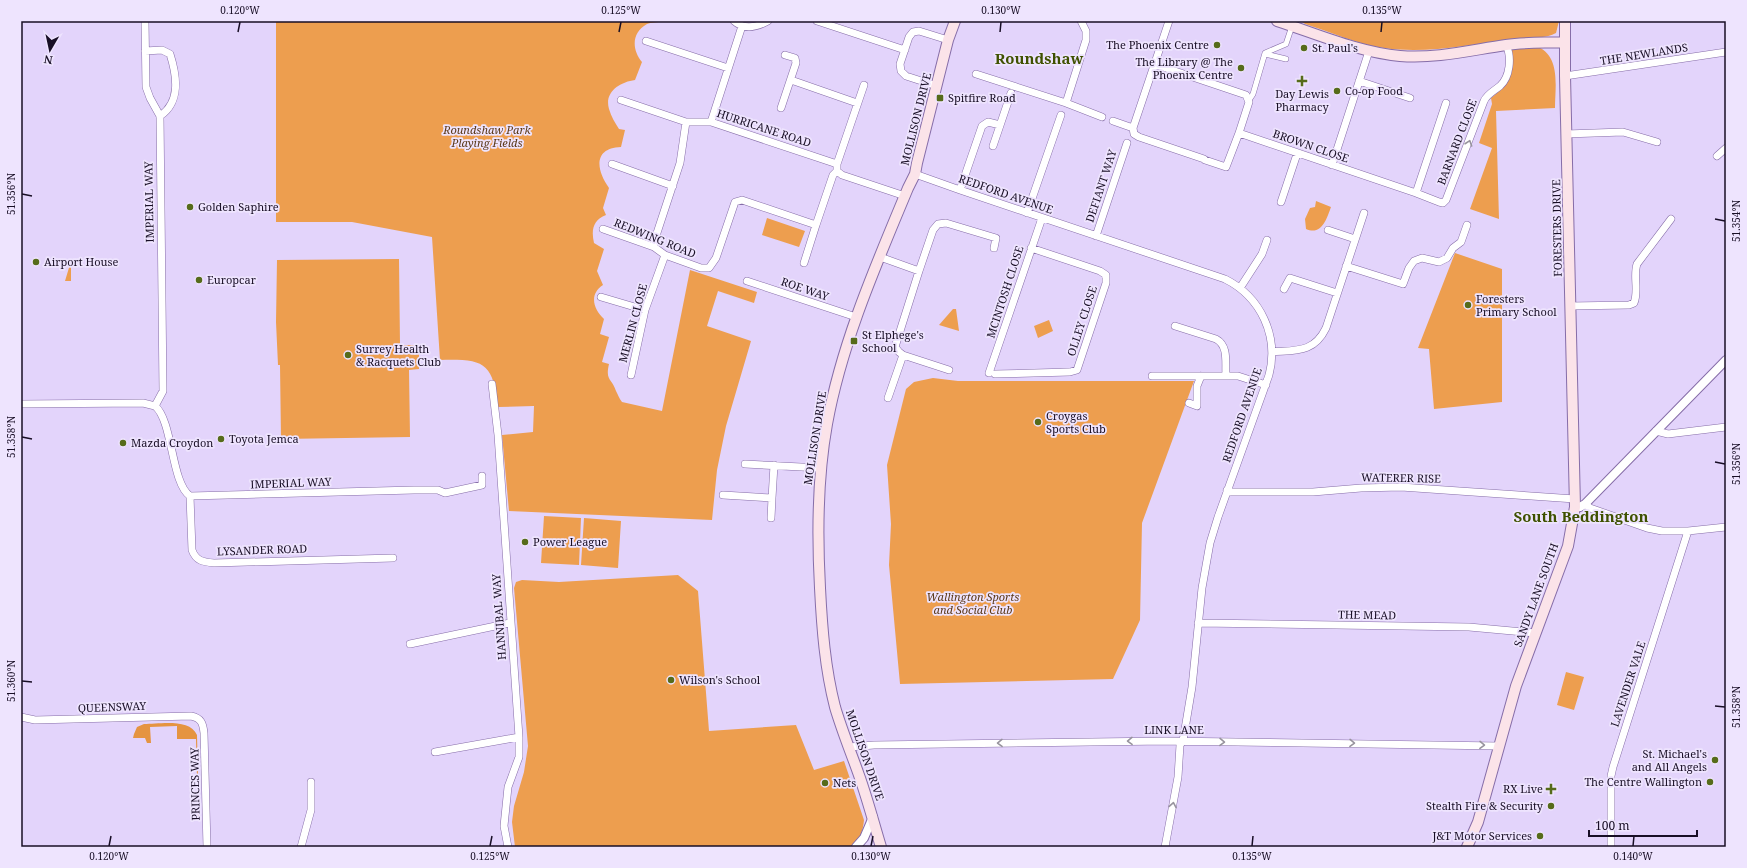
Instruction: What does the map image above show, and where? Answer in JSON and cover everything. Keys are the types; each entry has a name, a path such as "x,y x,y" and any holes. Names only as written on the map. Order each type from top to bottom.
{"main road":[{"name":"MOLLISON DRIVE","path":"881,847 873,817 836,708 825,652 817,529 818,494 824,438 832,398 856,317 905,196 916,174 917,163 948,40 955,21"},
{"path":"1277,21 1293,24 1369,50 1400,56 1436,56 1531,42 1564,42"},
{"name":"FORESTERS DRIVE","path":"1565,21 1564,42 1570,306 1578,503"},
{"name":"SANDY LANE SOUTH","path":"1467,847 1475,832 1516,686 1568,546 1578,503"},
{"path":"1475,832 1475,847"}],"street":[{"name":"IMPERIAL WAY","path":"145,21 146,87 160,116 163,391 156,406"},
{"path":"734,21 742,26 751,27 760,26 768,21"},
{"path":"817,21 905,50"},
{"path":"1066,103 1086,40 1086,32 1081,21"},
{"path":"1169,21 1132,128 1134,134 1226,167 1265,54 1286,44 1293,24"},
{"path":"711,122 742,26"},
{"path":"937,86 902,73 900,64 911,34 916,31 948,40"},
{"path":"646,41 728,68"},
{"name":"BARNARD CLOSE","path":"1416,193 1443,203 1446,200 1484,101 1503,84 1507,75 1509,57 1506,45"},
{"path":"145,51 162,50 170,54 174,66 176,89 174,101 167,111 160,116"},
{"path":"1332,165 1369,50"},
{"name":"THE NEWLANDS","path":"1565,76 1582,75 1726,52"},
{"path":"1265,54 1286,59"},
{"path":"781,108 796,63 795,58 785,55"},
{"path":"1154,64 1243,94 1249,100"},
{"path":"976,74 1102,116"},
{"path":"791,80 857,103"},
{"path":"1359,81 1410,98"},
{"path":"804,263 864,85"},
{"path":"993,146 1011,93"},
{"name":"HURRICANE ROAD","path":"621,100 686,122 711,122 837,167 842,174 905,196"},
{"path":"1416,193 1446,103"},
{"path":"1028,213 1061,115"},
{"path":"1113,121 1132,128"},
{"path":"654,247 655,239 680,163 686,122"},
{"path":"960,190 980,128 983,124 988,122 1000,125"},
{"path":"1566,134 1623,132 1658,142"},
{"name":"BROWN CLOSE","path":"1238,133 1416,193"},
{"name":"DEFIANT WAY","path":"1096,236 1127,143"},
{"path":"1716,156 1726,148"},
{"path":"1281,202 1297,154"},
{"path":"612,164 673,186"},
{"name":"REDFORD AVENUE","path":"916,174 1225,279 1240,288 1254,302 1264,316 1269,331 1272,352 1271,367 1210,543 1198,623 1192,688 1183,741 1180,745 1179,773 1166,847"},
{"name":"REDWING ROAD","path":"603,229 654,247 665,255 701,268 710,268 716,258 735,202 737,201 742,200 816,225"},
{"path":"1272,352 1301,350 1313,345 1321,337 1326,328 1364,213"},
{"name":"MCINTOSH CLOSE","path":"992,374 1031,248 1042,218"},
{"path":"1570,306 1629,305 1634,303 1636,298 1635,271 1637,264 1671,219"},
{"path":"949,370 903,355 897,350 896,344 933,230 938,224 946,223 996,238 994,248"},
{"path":"1346,266 1403,284 1409,268 1414,261 1422,258 1439,262 1447,258 1453,248 1461,242 1467,226"},
{"path":"1328,230 1355,239"},
{"path":"1240,288 1262,254 1268,240"},
{"name":"OLLEY CLOSE","path":"992,374 1070,372 1077,370 1106,283 1106,276 1100,271 1031,248"},
{"name":"MERLIN CLOSE","path":"631,375 646,310 665,255"},
{"path":"880,257 919,271"},
{"path":"1284,289 1290,278 1337,293"},
{"name":"ROE WAY","path":"748,281 856,317"},
{"path":"601,297 646,310"},
{"path":"1175,326 1216,339 1221,343 1225,351 1226,376"},
{"path":"888,398 903,355"},
{"path":"1578,503 1656,432 1726,360"},
{"path":"1152,376 1246,377 1266,385"},
{"path":"1189,403 1197,406 1197,386 1201,376"},
{"name":"HANNIBAL WAY","path":"492,384 498,435 519,737 519,757 508,787 504,826 508,847"},
{"path":"21,404 143,403 156,406 162,415 178,475 185,492 190,496"},
{"path":"1656,432 1668,434 1726,427"},
{"path":"745,464 821,468"},
{"path":"771,518 774,465"},
{"name":"IMPERIAL WAY","path":"190,496 414,490 438,490 445,493 482,485 482,476"},
{"name":"WATERER RISE","path":"1228,490 1231,492 1313,492 1361,488 1401,487 1469,493 1518,495 1578,503 1647,528 1669,531 1688,531 1726,527"},
{"path":"723,495 772,498"},
{"name":"LYSANDER ROAD","path":"190,496 192,550 195,557 200,561 214,563 393,558"},
{"name":"LAVENDER VALE","path":"1611,847 1613,768 1688,531"},
{"path":"410,644 510,623"},
{"name":"THE MEAD","path":"1198,623 1469,627 1535,633"},
{"name":"QUEENSWAY","path":"21,717 35,720 191,716 202,721"},
{"name":"PRINCES WAY","path":"202,721 204,733 207,847"},
{"path":"435,752 471,744 519,737"},
{"name":"LINK LANE","path":"849,747 859,745 1183,741 1499,746"},
{"path":"301,847 311,810 311,782"},
{"path":"856,847 864,838 873,817"}],"green space":[{"name":"Roundshaw Park Playing Fields","path":"276,21 662,21 647,24 638,32 635,47 636,52 642,62 635,80 624,83 614,89 609,98 609,109 613,119 619,129 625,130 621,147 612,148 605,151 601,156 600,161 601,174 609,188 603,208 606,215 598,220 593,230 594,243 604,249 597,271 603,285 596,293 594,302 597,311 604,319 600,334 609,337 602,362 609,364 608,377 620,399 622,402 662,411 690,270 757,292 754,303 718,291 707,326 751,341 726,426 717,470 712,520 509,511 502,435 533,432 534,406 498,407 493,381 489,372 484,366 467,361 440,360 432,237 352,222 276,222"},
{"path":"1301,21 1559,21 1556,33 1545,37 1511,39 1448,48 1400,50 1364,44 1305,24"},
{"path":"1538,47 1550,58 1553,65 1556,83 1555,108 1496,111 1499,219 1470,209 1492,148 1479,143 1492,104 1491,98 1503,87 1509,76 1512,48"},
{"path":"1316,201 1331,207 1323,225 1312,231 1306,229 1305,219 1310,208 1315,207"},
{"path":"767,218 805,231 799,247 762,235"},
{"path":"1455,253 1502,269 1502,402 1434,409 1429,349 1418,348"},
{"name":"Surrey Health & Racquets Club","path":"399,259 400,345 419,345 419,369 409,370 410,437 281,439 280,365 278,365 276,322 277,260"},
{"path":"71,261 71,281 65,281"},
{"path":"953,309 956,309 959,331 939,325"},
{"path":"1049,320 1053,331 1038,338 1034,326"},
{"name":"Wallington Sports and Social Club","path":"933,378 958,381 1194,381 1142,523 1140,620 1113,679 900,684 889,565 891,524 887,465 906,389 914,382"},
{"path":"544,516 581,518 579,565 541,563"},
{"path":"584,518 621,521 618,568 581,565"},
{"name":"Wilson's School","path":"678,575 698,591 709,731 796,725 814,770 844,761 864,820 860,835 856,842 850,847 515,847 512,822 514,806 524,772 528,746 514,588 516,582 522,580 559,582"},
{"path":"1566,672 1584,677 1574,710 1557,705"}],"shaded area":[{"path":"144,724 181,724 188,726 197,735 199,820 196,739 177,739 177,726 150,727 151,743 147,743 145,738 133,738 137,727"}],"place":[{"name":"The Phoenix Centre","path":"1217,45"},
{"name":"St. Paul's","path":"1304,48"},
{"name":"The Library @ The Phoenix Centre","path":"1241,68"},
{"name":"Day Lewis Pharmacy","path":"1302,81"},
{"name":"Co-op Food","path":"1337,91"},
{"name":"Spitfire Road","path":"940,98"},
{"name":"Golden Saphire","path":"190,207"},
{"name":"Airport House","path":"36,262"},
{"name":"Europcar","path":"199,280"},
{"name":"Foresters Primary School","path":"1468,305"},
{"name":"St Elphege's School","path":"854,341"},
{"name":"Surrey Health & Racquets Club","path":"348,355"},
{"name":"Croygas Sports Club","path":"1038,422"},
{"name":"Toyota Jemca","path":"221,439"},
{"name":"Mazda Croydon","path":"123,443"},
{"name":"Power League","path":"525,542"},
{"name":"Wilson's School","path":"671,680"},
{"name":"St. Michael's and All Angels","path":"1715,760"},
{"name":"The Centre Wallington","path":"1710,782"},
{"name":"Nets","path":"825,783"},
{"name":"RX Live","path":"1551,789"},
{"name":"Stealth Fire & Security","path":"1551,806"},
{"name":"J&T Motor Services","path":"1540,836"}],"district":[{"name":"Roundshaw","path":"1039,59"},
{"name":"South Beddington","path":"1581,517"}]}
